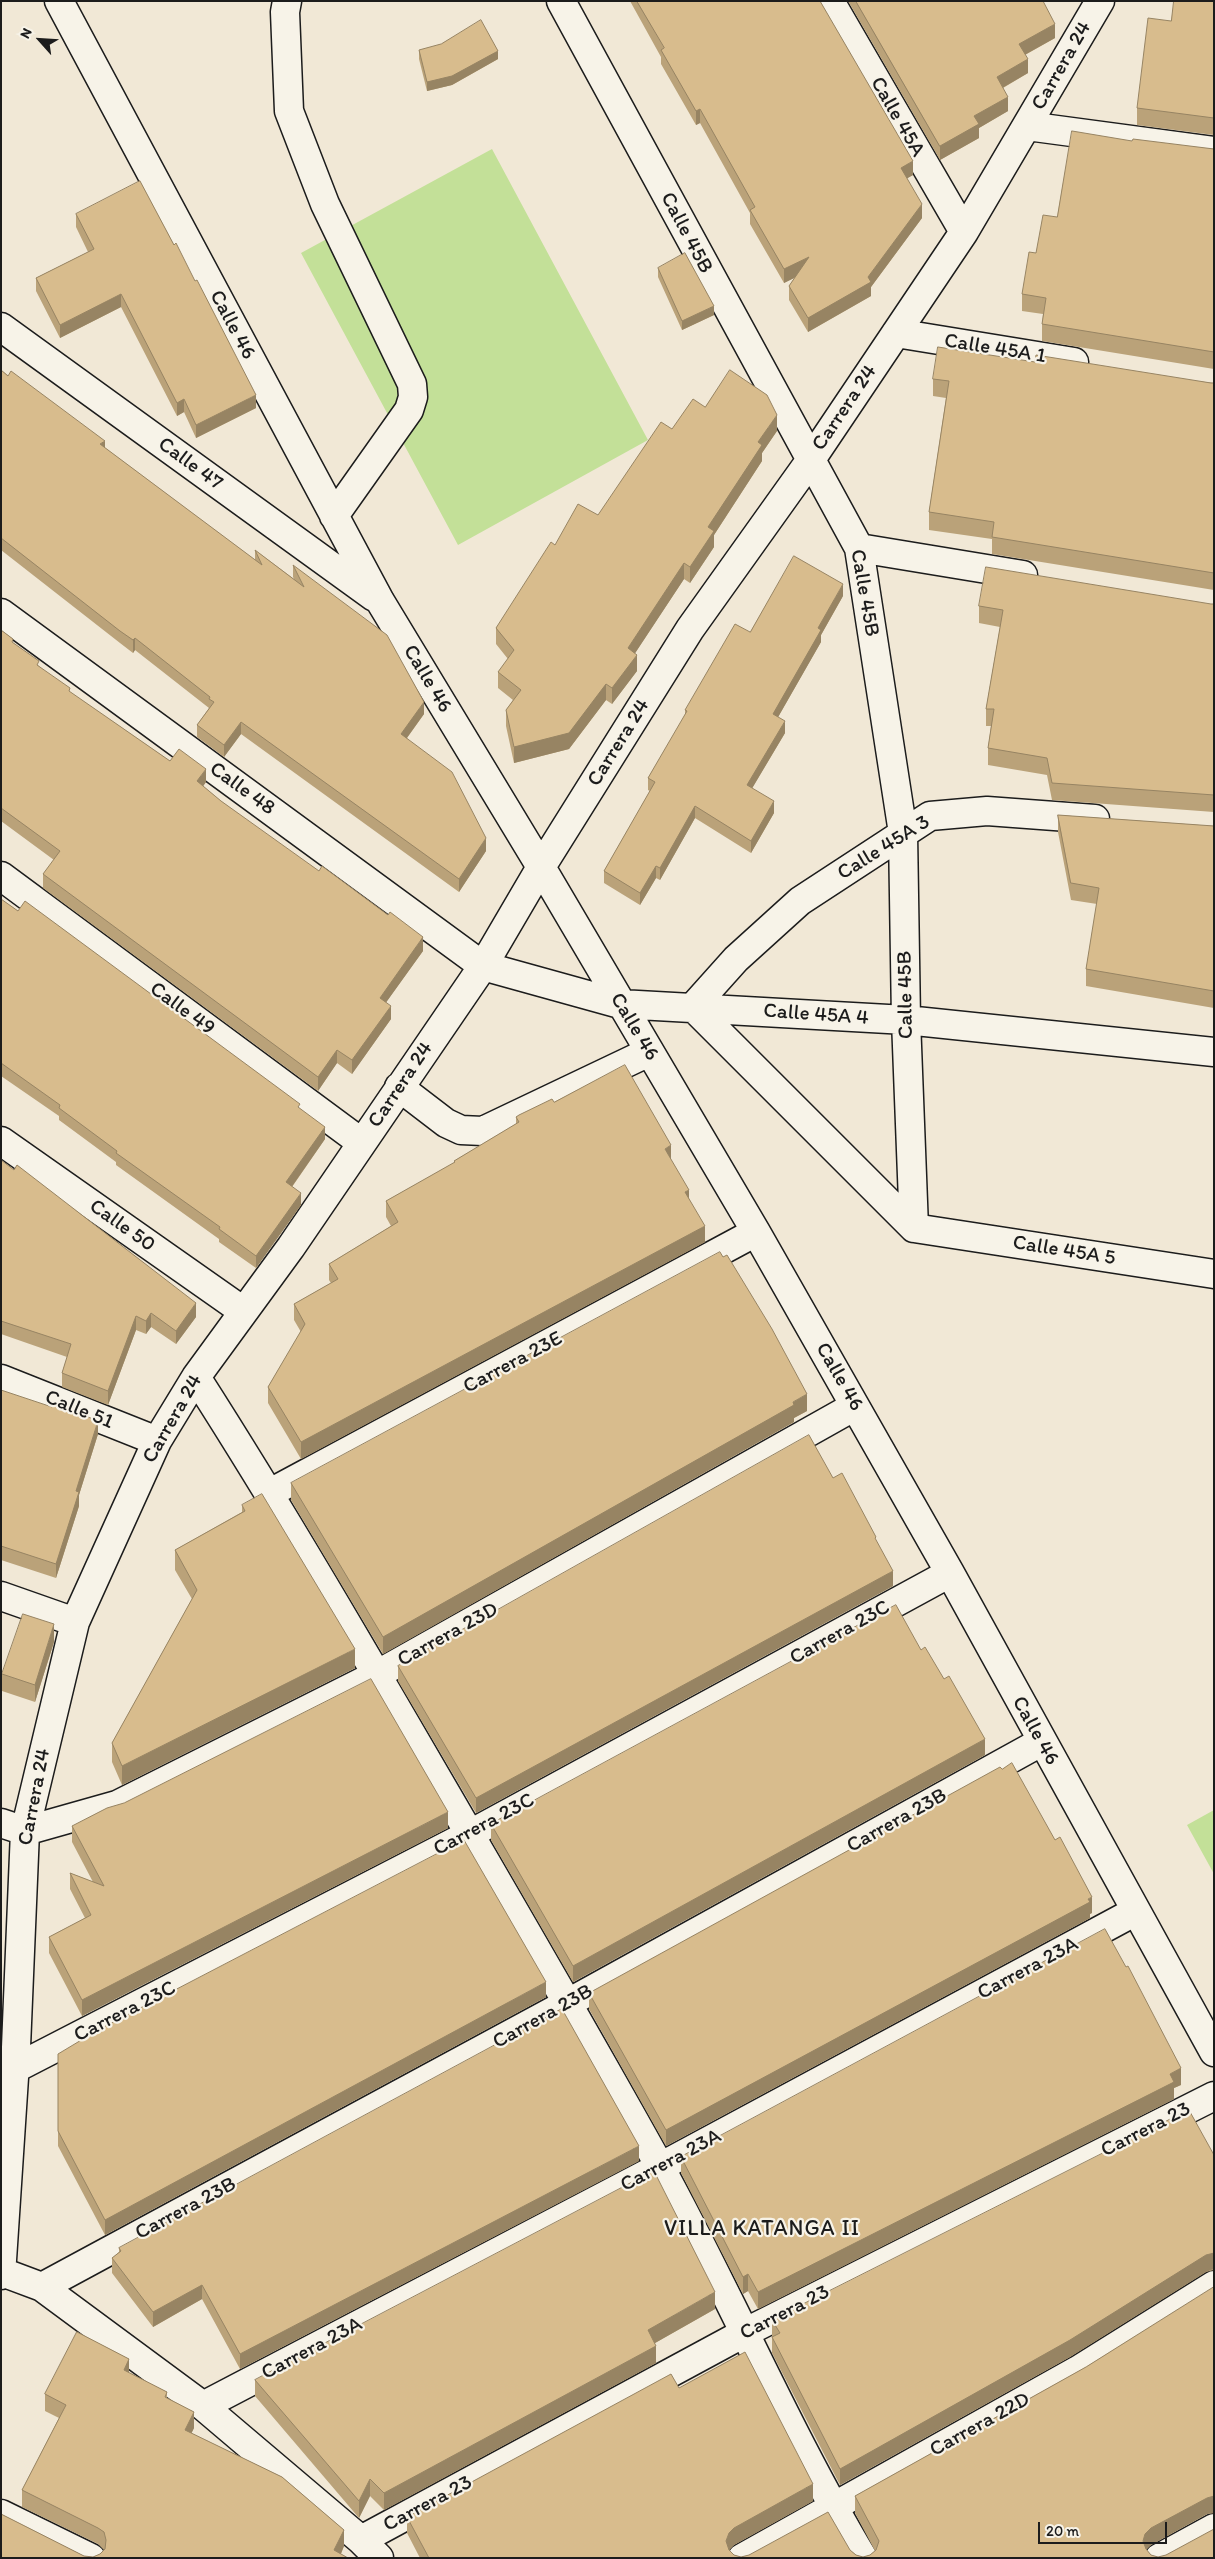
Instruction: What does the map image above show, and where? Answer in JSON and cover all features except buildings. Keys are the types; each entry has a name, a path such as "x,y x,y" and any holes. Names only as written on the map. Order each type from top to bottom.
{"street":[{"name":"Calle 46","path":"59,1 380,601 541,867 756,1232 950,1573 1041,1742 1214,2052"},
{"path":"287,1 285,12 289,111 325,204 412,384 412,398 409,410 334,516"},
{"name":"Calle 45B","path":"561,1 859,548 902,833 906,1020 914,1228"},
{"name":"Calle 45A","path":"830,1 964,232"},
{"name":"Carrera 24","path":"2,2274 10,2053 13,1827 74,1622 157,1441 196,1377 291,1247 483,966 541,867 690,629 810,461 964,232 1027,126 1092,6"},
{"path":"1027,126 1214,151"},
{"name":"Calle 47","path":"1,328 380,601"},
{"name":"Calle 45A 1","path":"896,333 1098,366"},
{"path":"859,548 1046,579"},
{"name":"Calle 48","path":"1,613 483,966"},
{"name":"Calle 45A 3","path":"693,1007 736,960 800,901 930,816 987,812 1115,821"},
{"name":"Calle 49","path":"1,876 362,1143"},
{"name":"Calle 45A 4","path":"483,966 620,1004 906,1020 1214,1052"},
{"path":"693,1007 914,1228"},
{"path":"400,1088 446,1124 461,1130 484,1131 649,1052"},
{"name":"Calle 50","path":"1,1141 243,1311"},
{"name":"Calle 45A 5","path":"914,1228 1214,1274"},
{"name":"Carrera 23E","path":"270,1493 756,1232"},
{"path":"196,1377 270,1493 378,1674 568,2003 660,2168 746,2332 834,2508 863,2558"},
{"name":"Calle 51","path":"1,1379 157,1441"},
{"name":"Carrera 23D","path":"13,1827 118,1805 378,1674 855,1406"},
{"name":"Carrera 23C","path":"10,2053 470,1834 950,1573"},
{"path":"1,1596 74,1622"},
{"name":"Carrera 23B","path":"42,2287 568,2003 1041,1742"},
{"name":"Carrera 23A","path":"203,2406 660,2168 1136,1911"},
{"name":"Carrera 23","path":"370,2549 746,2332 1214,2096"},
{"path":"2,2274 42,2287 203,2406 370,2549"},
{"name":"Carrera 22D","path":"742,2558 1078,2370 1214,2285"},
{"path":"1,2514 91,2558"},
{"path":"1159,2558 1214,2528"}],"green space":[{"path":"492,149 648,440 458,545 301,253"},
{"path":"1214,1810 1214,1874 1187,1825"}],"district":[{"name":"VILLA KATANGA II","path":"762,2229"}]}
